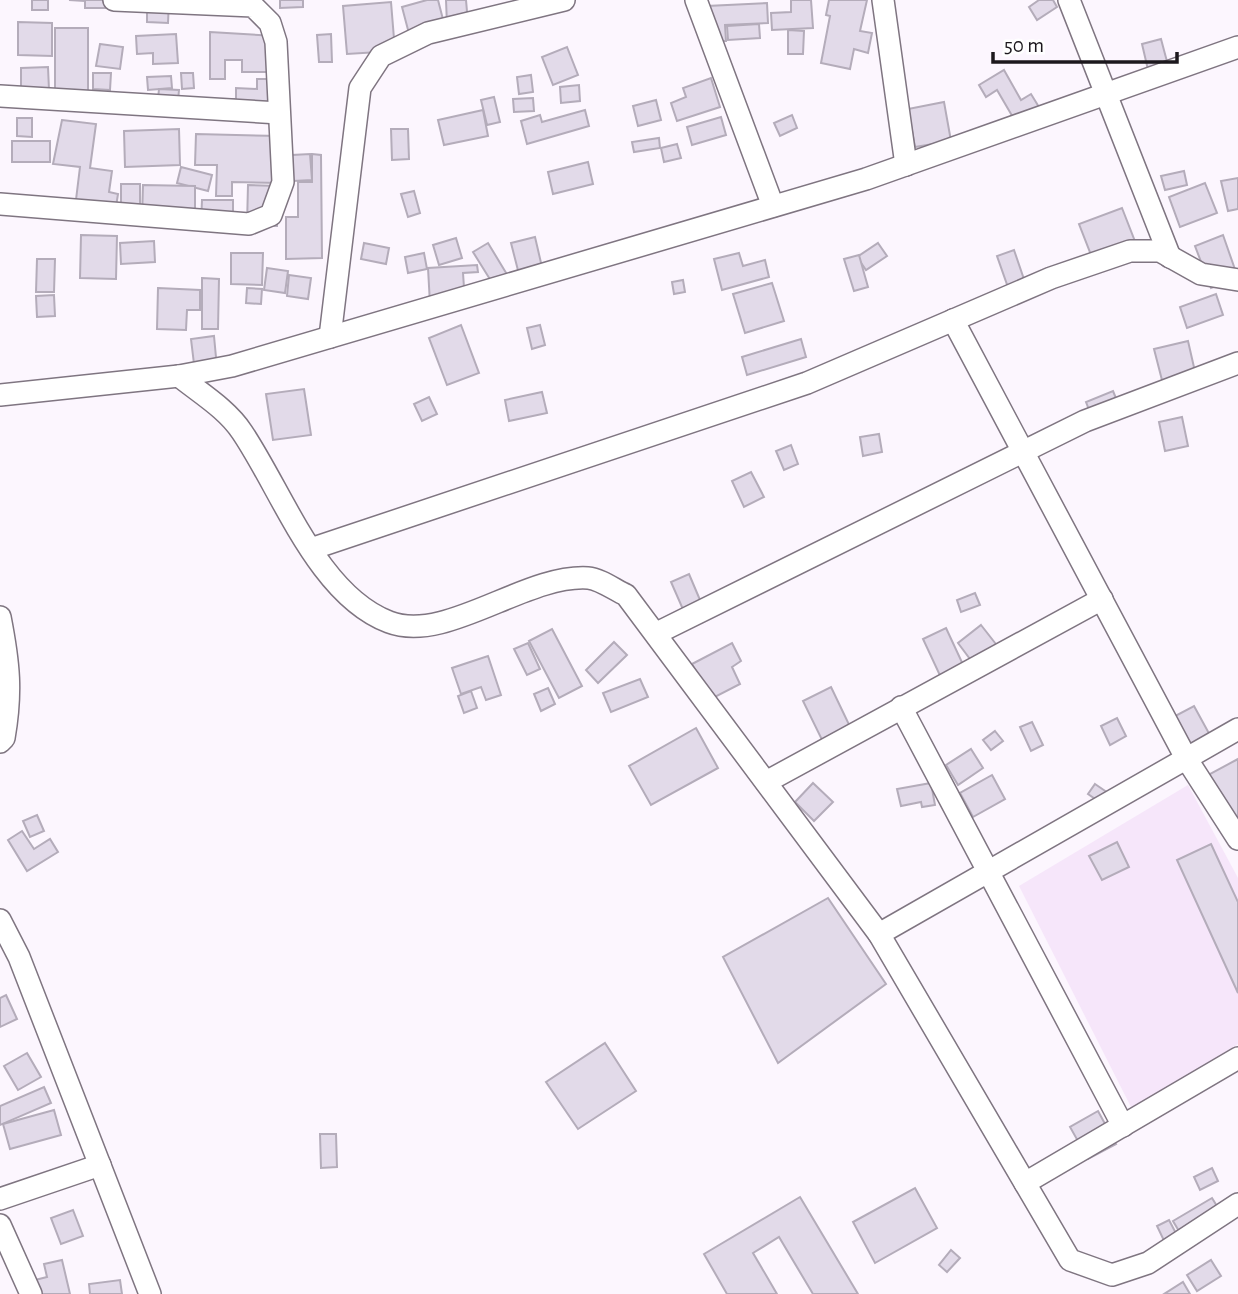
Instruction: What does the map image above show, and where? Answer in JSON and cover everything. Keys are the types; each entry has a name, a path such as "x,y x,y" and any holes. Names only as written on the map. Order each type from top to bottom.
{"street":[{"path":"0,204 249,224 271,215 283,182 276,42 270,23 253,6 114,0"},
{"path":"330,337 360,89 381,56 428,33 564,0"},
{"path":"696,0 773,206"},
{"path":"883,0 906,165"},
{"path":"1069,0 1170,257"},
{"path":"0,395 179,376 232,366 906,165 1238,47"},
{"path":"0,96 279,113"},
{"path":"311,549 807,383 1051,278 1130,251 1160,251 1201,274 1238,280"},
{"path":"953,320 1186,758 1238,839"},
{"path":"657,633 1085,421 1238,363"},
{"path":"179,376 241,429 325,573 358,603 389,622 425,625 460,616 554,580 590,578 626,595 657,633 879,934 1070,1260 1112,1275 1148,1263 1238,1204"},
{"path":"765,782 1102,599"},
{"path":"0,617 11,698 4,738 0,742"},
{"path":"901,707 1123,1126"},
{"path":"879,934 1238,729"},
{"path":"0,920 19,957 150,1294"},
{"path":"1025,1183 1238,1058"},
{"path":"0,1199 100,1166"},
{"path":"0,1225 31,1294"}],"shaded area":[{"path":"1188,785 1238,878 1238,1044 1132,1109 1019,886"}],"building":[{"path":"32,0 48,0 48,10 32,10"},
{"path":"69,0 119,0 119,8 85,8 85,1"},
{"path":"147,0 169,0 168,23 147,22"},
{"path":"280,0 303,0 303,7 280,8"},
{"path":"438,0 447,35 412,45 402,7"},
{"path":"446,0 466,0 468,23 447,25"},
{"path":"791,0 811,0 813,28 772,30 771,13 791,12"},
{"path":"829,0 867,0 860,31 872,33 868,53 854,49 850,69 821,63 830,16 826,15"},
{"path":"1039,0 1053,0 1057,7 1037,20 1029,7"},
{"path":"391,2 395,51 347,54 343,6"},
{"path":"767,3 768,23 725,25 726,41 708,41 707,6"},
{"path":"18,22 52,23 52,56 18,55"},
{"path":"759,24 760,38 728,40 727,26"},
{"path":"55,28 88,28 88,94 55,94"},
{"path":"788,30 804,31 803,54 788,54"},
{"path":"210,32 276,36 275,72 242,72 242,60 225,60 225,79 210,79"},
{"path":"176,34 178,63 153,64 153,53 137,54 136,36"},
{"path":"331,34 332,62 319,62 317,35"},
{"path":"1161,39 1169,69 1149,74 1142,44"},
{"path":"100,44 123,47 120,69 96,66"},
{"path":"567,47 578,75 553,85 542,57"},
{"path":"48,67 49,90 21,90 21,68"},
{"path":"1004,70 1021,100 1031,94 1042,112 1018,126 997,90 986,97 979,85"},
{"path":"93,73 111,73 110,90 93,89"},
{"path":"181,73 193,73 194,88 182,89"},
{"path":"531,75 533,92 519,94 517,77"},
{"path":"171,76 172,88 148,90 147,77"},
{"path":"711,78 720,107 677,121 671,103 686,97 683,88"},
{"path":"257,79 275,79 274,119 221,118 221,99 236,99 236,88 257,89"},
{"path":"579,85 580,101 561,103 560,87"},
{"path":"159,89 179,90 177,111 157,109"},
{"path":"494,97 500,122 487,125 481,100"},
{"path":"533,98 534,111 514,112 513,99"},
{"path":"656,100 661,120 638,126 633,106"},
{"path":"944,102 951,141 915,147 908,109"},
{"path":"483,110 488,136 444,145 438,120"},
{"path":"585,110 589,126 527,144 521,121 540,115 542,122"},
{"path":"792,115 797,128 780,136 774,123"},
{"path":"721,117 726,135 692,145 687,127"},
{"path":"17,118 32,118 32,137 17,136"},
{"path":"62,120 96,124 90,168 112,171 109,192 118,194 115,213 75,208 80,167 53,164"},
{"path":"179,129 180,165 125,167 124,131"},
{"path":"391,129 408,129 409,159 392,160"},
{"path":"196,134 280,136 279,183 232,182 232,196 216,196 217,165 195,165"},
{"path":"659,138 660,148 634,152 632,142"},
{"path":"12,141 50,141 50,162 12,162"},
{"path":"677,144 681,158 664,162 661,148"},
{"path":"310,154 312,180 293,181 292,155"},
{"path":"312,154 321,155 322,258 286,259 286,217 298,217 298,182 312,182"},
{"path":"588,162 593,184 553,194 548,172"},
{"path":"181,167 212,175 208,191 177,183"},
{"path":"1184,171 1187,185 1165,190 1161,176"},
{"path":"1238,178 1238,209 1228,211 1221,181"},
{"path":"1205,183 1217,213 1180,227 1169,197"},
{"path":"121,184 140,184 140,224 121,224"},
{"path":"143,185 195,186 195,220 142,219"},
{"path":"248,185 278,186 277,226 247,225"},
{"path":"414,191 420,213 408,217 401,194"},
{"path":"202,200 233,200 233,225 201,224"},
{"path":"1122,208 1136,244 1093,260 1079,224"},
{"path":"81,235 117,236 116,279 80,278"},
{"path":"1223,235 1238,278 1211,288 1195,246"},
{"path":"535,237 545,280 522,286 511,243"},
{"path":"456,238 462,258 439,265 433,245"},
{"path":"154,241 155,262 121,264 120,243"},
{"path":"364,243 389,248 386,264 361,259"},
{"path":"488,243 511,281 496,289 473,252"},
{"path":"878,243 887,256 866,270 857,257"},
{"path":"1014,250 1027,288 1010,293 997,256"},
{"path":"231,253 263,253 262,285 231,284"},
{"path":"424,253 427,269 408,273 405,257"},
{"path":"739,253 743,266 765,260 769,277 722,290 714,259"},
{"path":"859,255 868,287 854,291 844,259"},
{"path":"37,259 55,259 54,292 36,292"},
{"path":"477,265 478,272 463,273 465,302 430,304 428,268"},
{"path":"267,268 288,271 285,293 264,290"},
{"path":"289,275 311,278 308,299 287,296"},
{"path":"202,278 219,279 218,329 202,329"},
{"path":"683,280 685,292 674,294 672,282"},
{"path":"772,283 784,321 745,333 733,294"},
{"path":"158,288 200,290 200,310 187,310 186,330 157,329"},
{"path":"247,288 262,289 261,304 246,303"},
{"path":"1216,294 1223,315 1187,328 1180,307"},
{"path":"54,295 55,316 37,317 36,296"},
{"path":"461,325 479,373 447,385 429,338"},
{"path":"540,325 545,345 532,349 527,328"},
{"path":"214,336 217,368 194,364 191,339"},
{"path":"801,339 806,357 747,375 742,357"},
{"path":"1188,341 1196,376 1163,384 1154,349"},
{"path":"304,389 311,435 273,440 266,394"},
{"path":"1113,391 1120,408 1093,420 1086,402"},
{"path":"542,392 547,413 509,421 505,400"},
{"path":"429,397 437,414 422,421 414,404"},
{"path":"1182,417 1188,446 1165,451 1159,422"},
{"path":"879,434 882,452 863,456 860,437"},
{"path":"791,445 798,464 784,470 776,451"},
{"path":"751,472 764,497 744,507 732,481"},
{"path":"689,574 703,607 685,614 671,582"},
{"path":"975,593 980,605 961,612 957,600"},
{"path":"981,625 999,648 976,667 958,643"},
{"path":"946,628 966,671 943,682 923,639"},
{"path":"552,629 582,686 559,698 529,641"},
{"path":"614,642 627,655 598,683 586,670"},
{"path":"528,643 540,669 527,675 514,649"},
{"path":"732,643 741,661 732,667 740,684 711,699 692,664"},
{"path":"488,656 501,695 486,700 481,687 461,694 452,668"},
{"path":"640,679 648,697 611,712 603,693"},
{"path":"831,687 854,735 826,748 803,701"},
{"path":"548,688 555,704 541,711 534,694"},
{"path":"471,691 477,708 464,713 458,696"},
{"path":"1194,706 1217,748 1185,765 1162,723"},
{"path":"1117,718 1126,736 1110,745 1101,726"},
{"path":"1032,722 1043,745 1031,751 1020,727"},
{"path":"696,728 718,768 651,805 629,766"},
{"path":"995,731 1003,741 991,750 983,740"},
{"path":"971,749 983,768 958,785 946,765"},
{"path":"1238,759 1238,822 1208,775"},
{"path":"992,775 1005,799 973,817 960,793"},
{"path":"813,783 833,802 814,821 795,802"},
{"path":"931,783 935,805 922,807 921,802 901,806 897,789"},
{"path":"1095,784 1111,795 1104,805 1088,794"},
{"path":"37,815 44,831 30,837 23,821"},
{"path":"22,831 34,849 50,839 58,852 27,871 8,840"},
{"path":"1117,842 1129,867 1102,880 1089,856"},
{"path":"1211,844 1238,902 1238,993 1177,860"},
{"path":"828,898 886,984 778,1063 723,957"},
{"path":"6,995 17,1019 0,1027 0,998"},
{"path":"605,1043 636,1091 578,1129 546,1082"},
{"path":"27,1053 41,1077 18,1090 4,1066"},
{"path":"44,1087 51,1103 0,1125 0,1106"},
{"path":"54,1110 61,1135 10,1149 3,1124"},
{"path":"1098,1111 1116,1144 1088,1159 1070,1127"},
{"path":"320,1134 336,1134 337,1167 321,1168"},
{"path":"1212,1168 1218,1181 1200,1190 1194,1177"},
{"path":"915,1188 937,1228 875,1263 853,1222"},
{"path":"800,1197 858,1294 813,1294 779,1237 753,1253 777,1294 727,1294 704,1254"},
{"path":"1212,1198 1223,1216 1183,1238 1173,1221"},
{"path":"73,1210 83,1236 61,1244 51,1218"},
{"path":"1169,1220 1180,1241 1167,1247 1157,1226"},
{"path":"951,1250 960,1258 947,1272 939,1265"},
{"path":"62,1260 70,1294 38,1294 35,1280 47,1277 44,1264"},
{"path":"1211,1260 1221,1276 1197,1291 1187,1275"},
{"path":"120,1280 122,1294 90,1294 89,1284"},
{"path":"1183,1282 1190,1294 1164,1294"}]}
